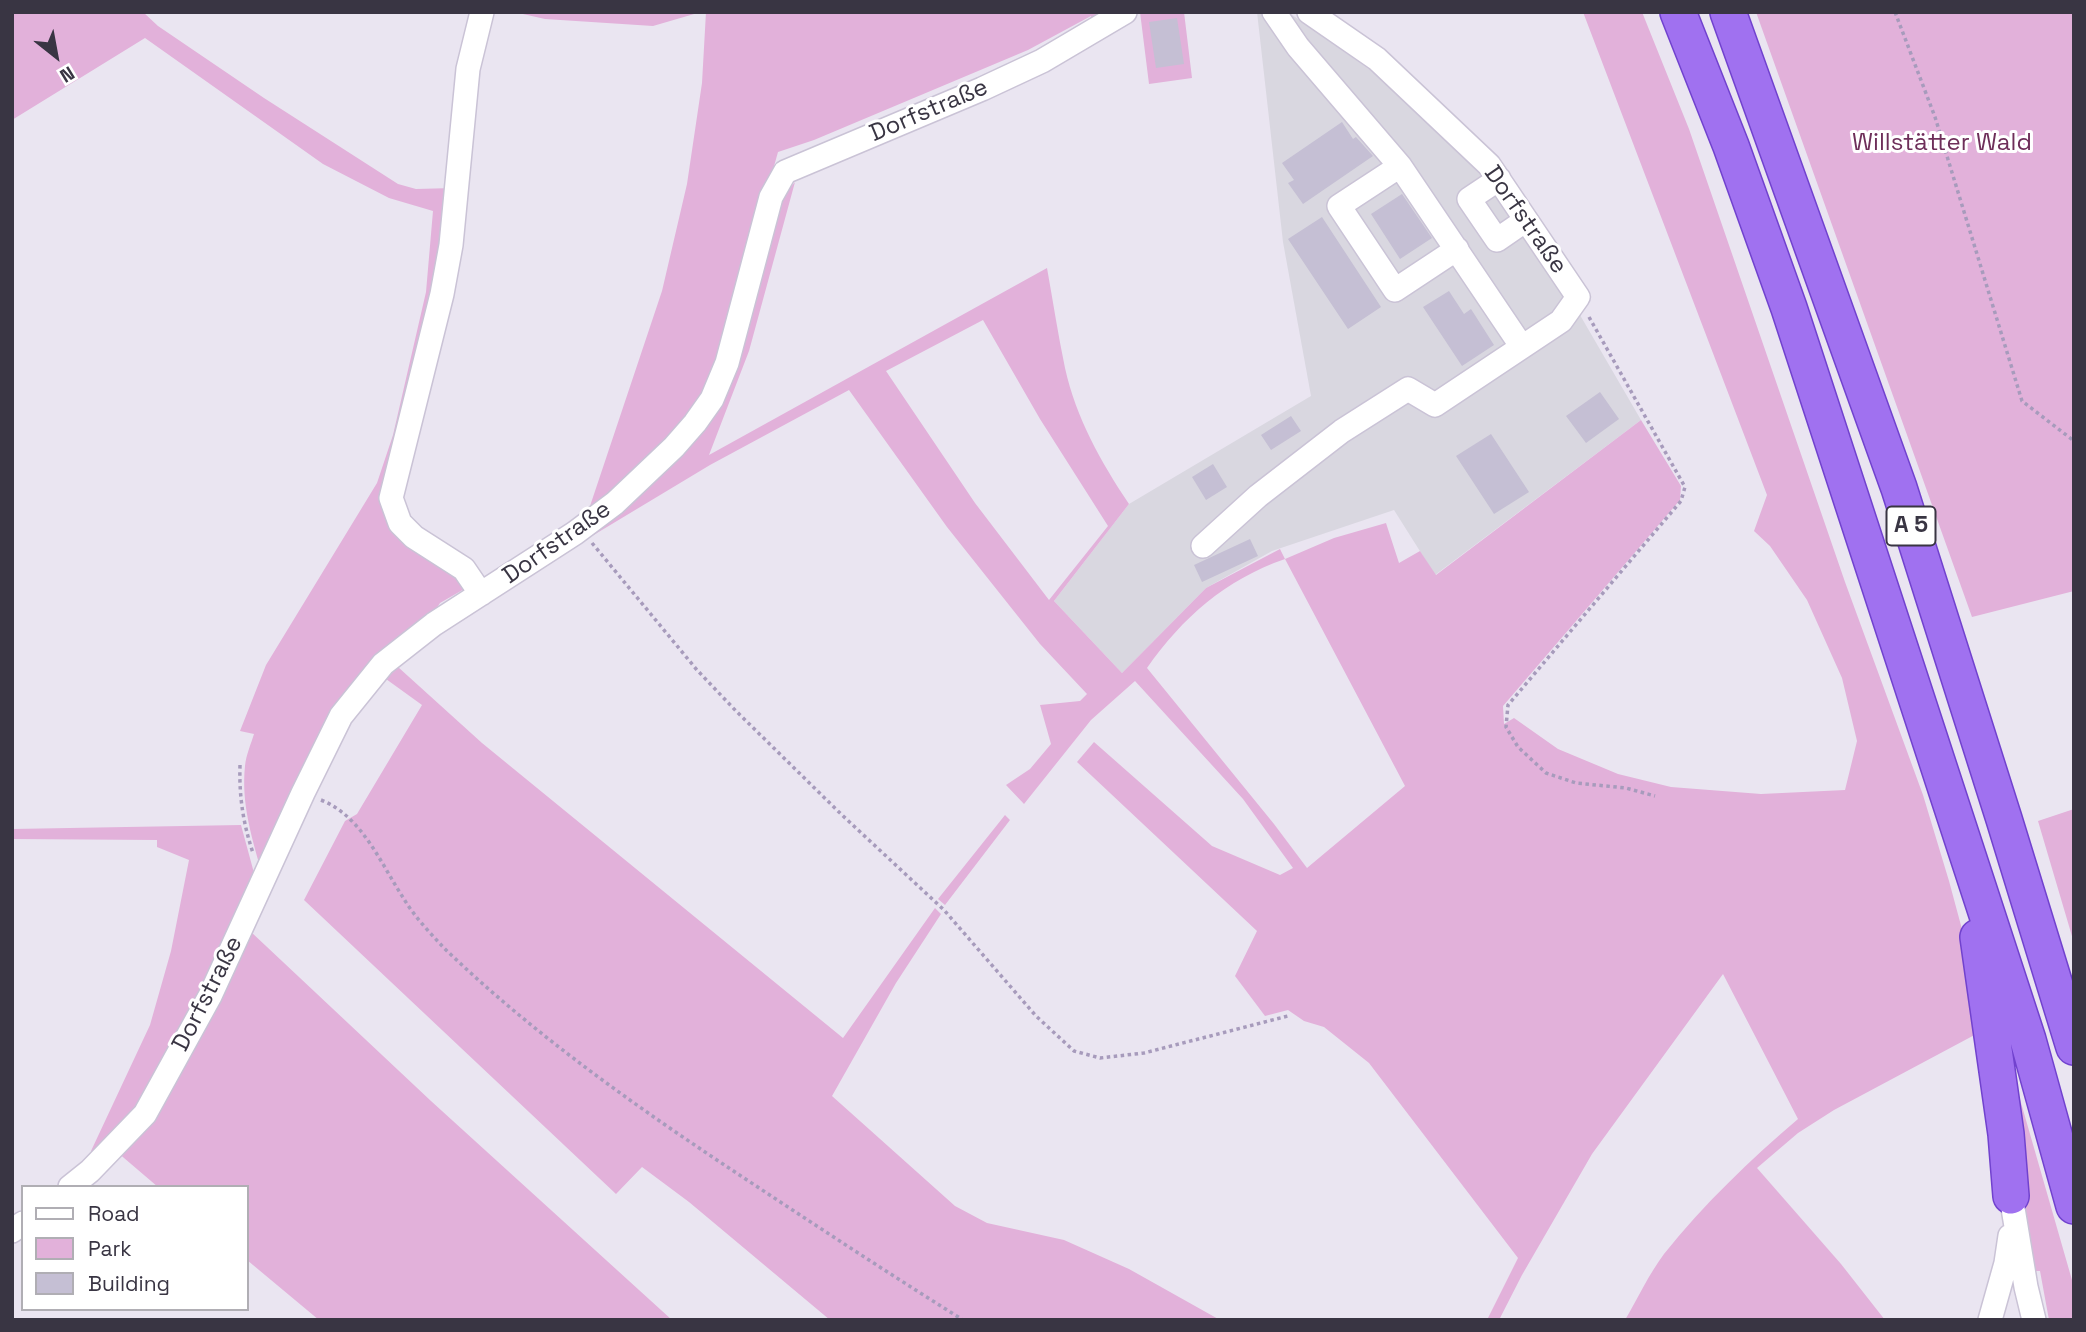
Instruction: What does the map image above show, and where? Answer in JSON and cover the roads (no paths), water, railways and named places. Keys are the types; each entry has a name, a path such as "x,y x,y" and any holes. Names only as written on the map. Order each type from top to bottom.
{"highway":[{"name":"A 5","path":"1678,12 1731,146 1789,308 2028,1040 2074,1206"},
{"name":"A 5","path":"1728,12 1899,488 2074,1046"},
{"path":"2004,819 2074,974"},
{"path":"1968,853 1987,1010 2006,1134 2012,1206"}],"street":[{"path":"481,594 464,569 414,537 400,523 391,498 442,294 451,245 468,69 482,12"},
{"name":"Dorfstraße","path":"72,1185 90,1171 145,1114 210,996 341,716 383,664 433,624 575,533 615,503 674,447 712,399 727,363 771,197 785,172 1042,61 1125,12"},
{"path":"1203,546 1258,496 1331,439 1408,389 1435,405 1522,346 1400,166 1298,47 1275,12"},
{"name":"Dorfstraße","path":"1309,12 1377,59 1489,165 1578,297 1561,321 1522,346"},
{"path":"1400,166 1339,206 1395,290 1457,250"},
{"path":"1499,179 1469,199 1497,240 1527,220"},
{"path":"1444,230 1476,208"},
{"path":"1990,1320 2007,1263 2012,1206"},
{"path":"2012,1206 2034,1320"}],"park label":[{"name":"Willstätter Wald","path":"1942,143"}]}
